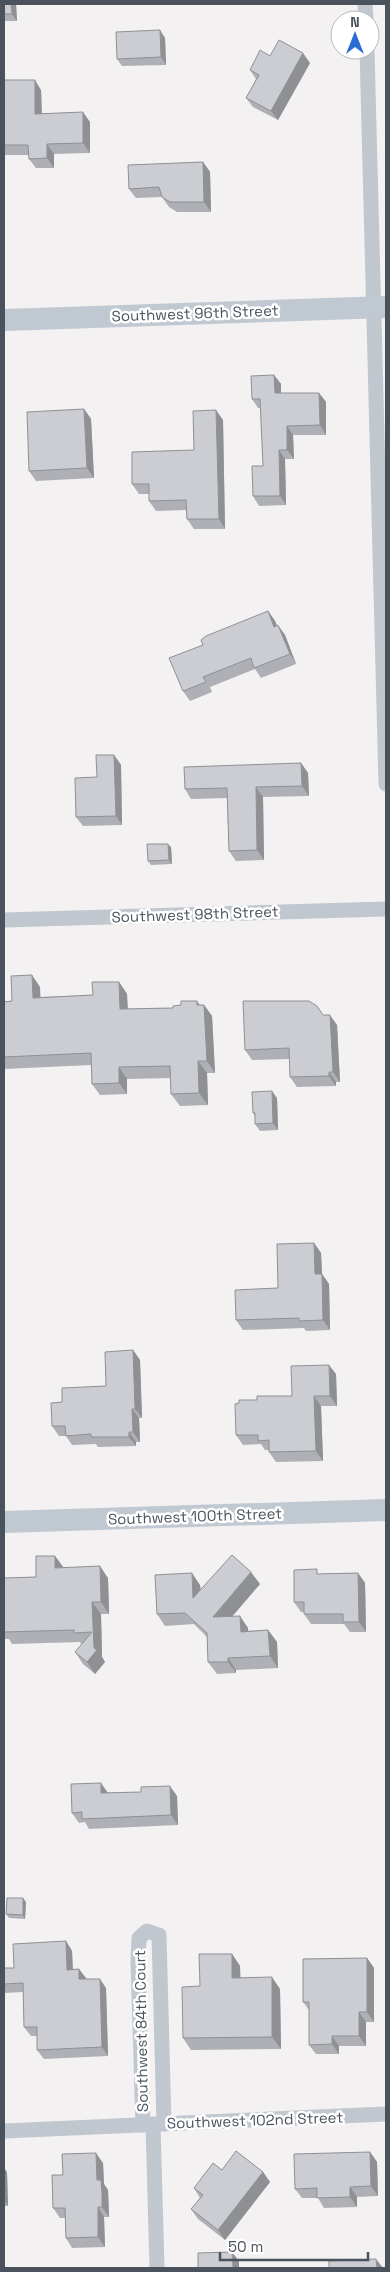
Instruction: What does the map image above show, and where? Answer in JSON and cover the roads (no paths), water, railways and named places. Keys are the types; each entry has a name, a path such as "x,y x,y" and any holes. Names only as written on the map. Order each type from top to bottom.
{"street":[{"path":"368,60 380,307 386,784"},
{"name":"Southwest 96th Street","path":"4,320 380,307"},
{"name":"Southwest 98th Street","path":"4,920 386,909"},
{"name":"Southwest 100th Street","path":"4,1522 386,1510"},
{"name":"Southwest 84th Court","path":"153,2124 138,1962 139,1938 147,1931 159,1935 153,2124 157,2268"},
{"name":"Southwest 102nd Street","path":"4,2131 386,2114"}]}
